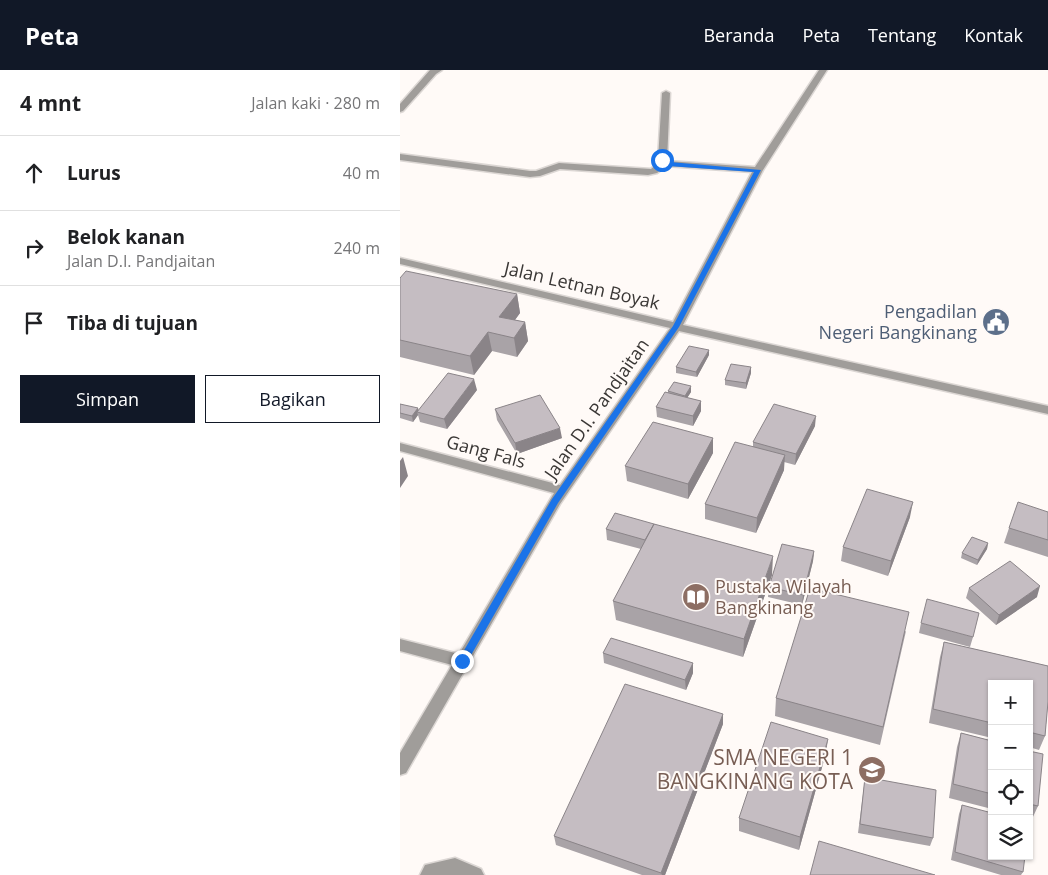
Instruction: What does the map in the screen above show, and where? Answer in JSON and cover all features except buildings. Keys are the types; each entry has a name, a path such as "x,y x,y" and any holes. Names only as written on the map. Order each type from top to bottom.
{"street":[{"path":"400,109 433,72 438,70"},
{"name":"Jalan D.I. Pandjaitan","path":"400,768 562,490 676,327 758,170 823,70"},
{"path":"664,163 662,160 666,93"},
{"path":"400,157 530,174 537,174 559,166 648,172 654,171 664,163 758,170"},
{"name":"Jalan Letnan Boyak","path":"400,261 676,327 1048,410"},
{"name":"Gang Fals","path":"400,446 562,490"},
{"path":"400,645 462,661"},
{"path":"429,875 431,871 454,866 475,875"}],"place":[{"name":"Pengadilan Negeri Bangkinang","path":"996,322"},
{"name":"Pustaka Wilayah Bangkinang","path":"696,597"},
{"name":"SMA NEGERI 1 BANGKINANG KOTA","path":"872,770"}],"route":[{"path":"462,661 555,501 676,327 758,170 668,164 662,160"}]}
